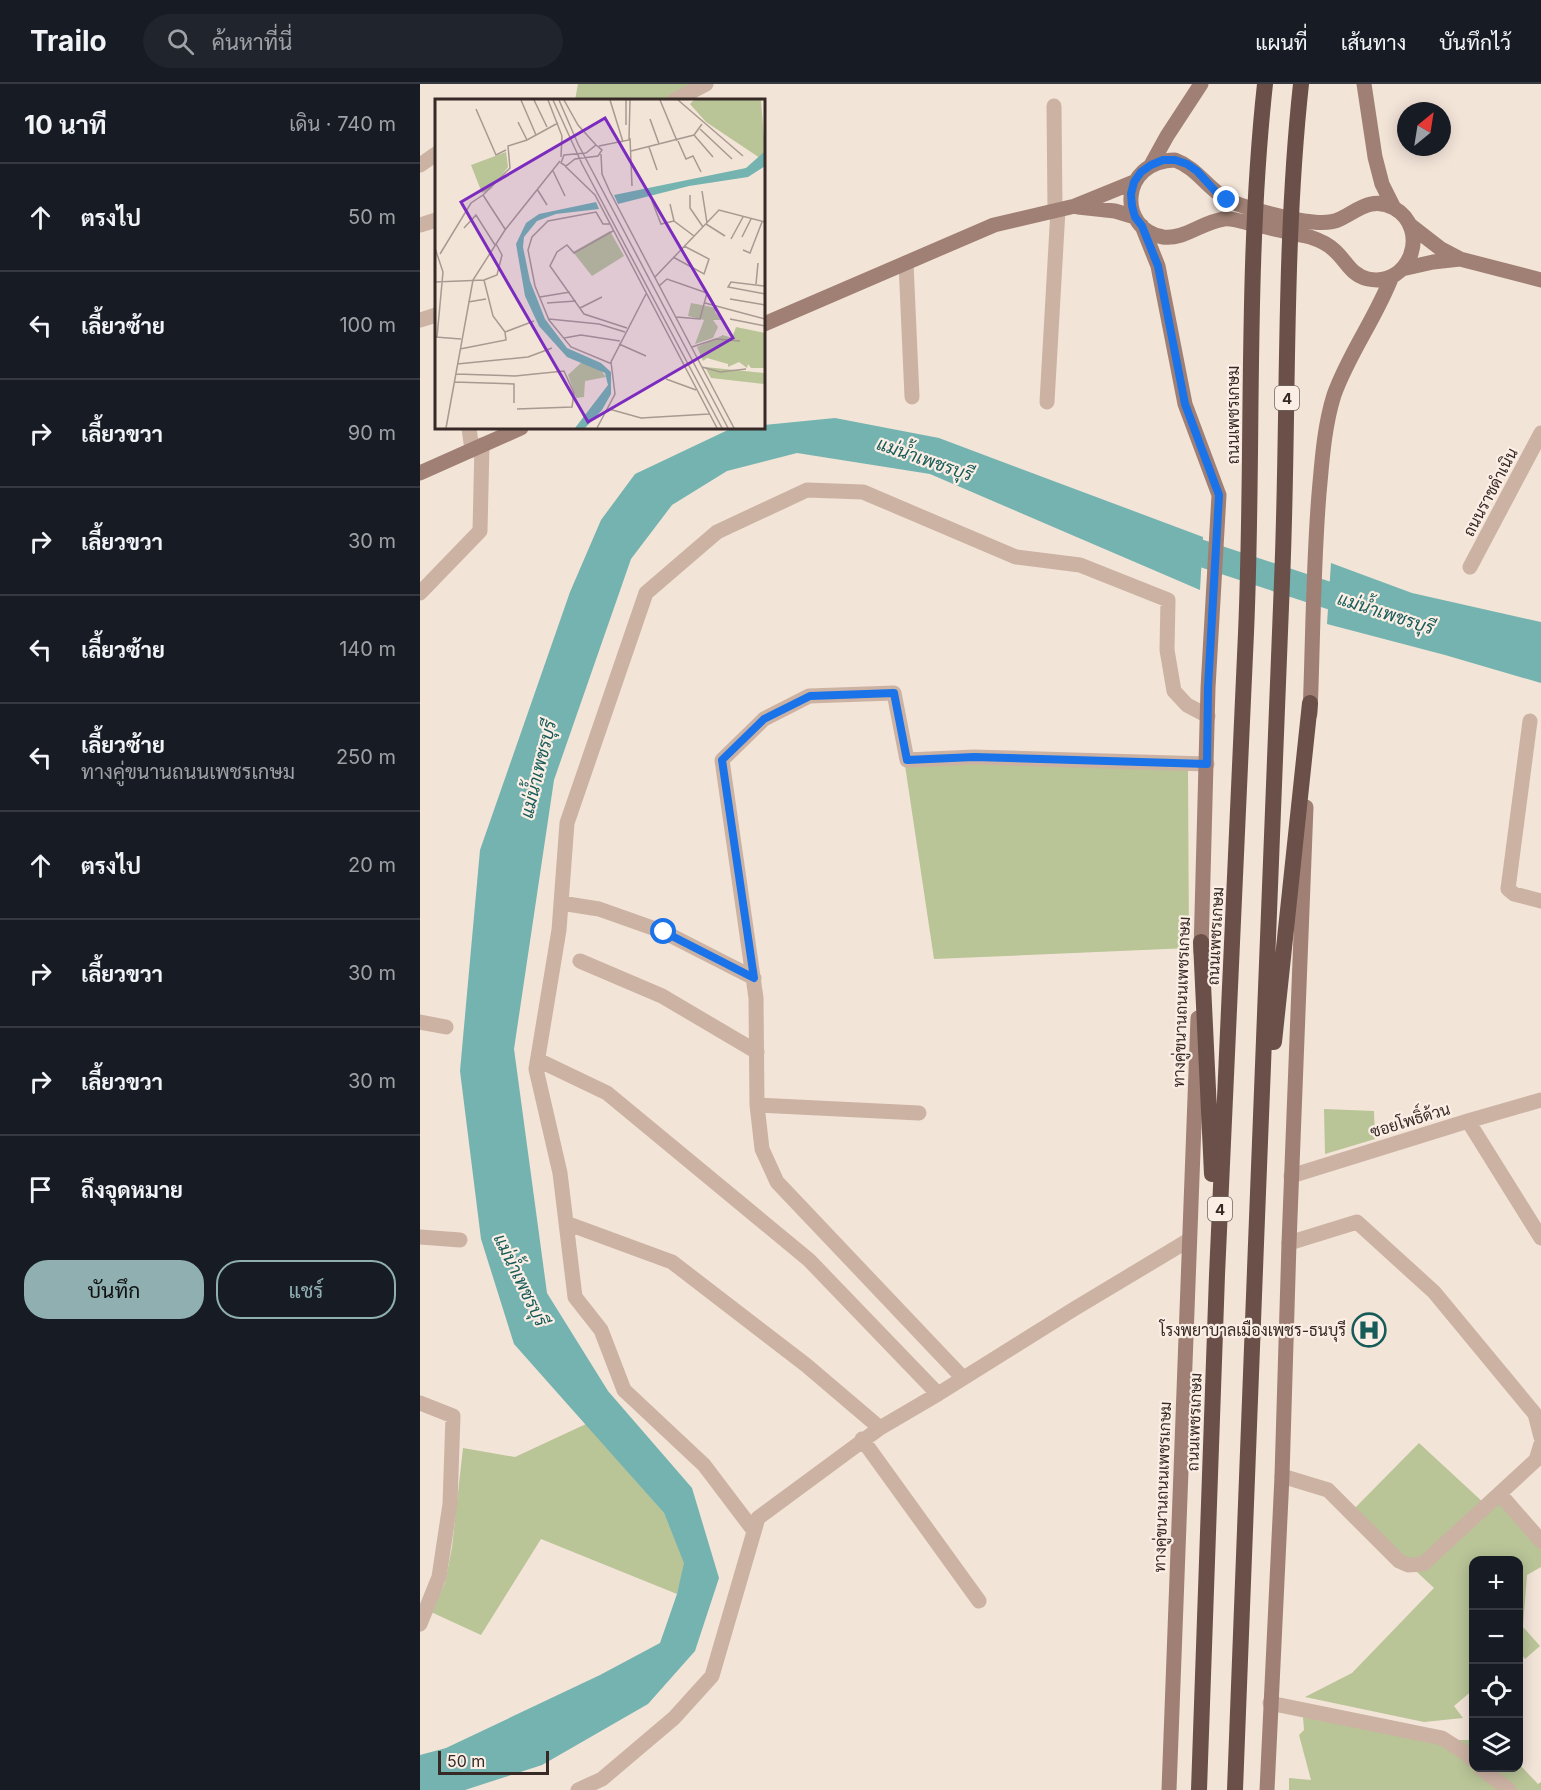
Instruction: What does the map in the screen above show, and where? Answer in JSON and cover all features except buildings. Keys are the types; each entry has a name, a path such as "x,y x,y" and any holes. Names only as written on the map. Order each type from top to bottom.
{"highway":[{"name":"ถนนเพชรเกษม","path":"1197,1790 1246,628 1250,504 1251,277 1259,141 1265,84"},
{"name":"4","path":"1235,1790 1285,515 1289,281 1295,145 1301,84"},
{"path":"1259,1187 1310,703"},
{"path":"1201,942 1217,1277"},
{"path":"1244,1574 1246,1790"}],"main road":[{"path":"1151,165 1201,84"},
{"path":"1364,84 1382,184 1394,208"},
{"path":"765,324 994,225 1076,206 1134,182 1141,172 1163,160 1175,160 1187,164 1227,200 1311,222 1326,223 1338,220 1357,208 1369,204 1382,204 1394,208 1403,215 1414,236 1414,248 1410,260 1397,273 1354,349 1334,395 1323,446 1316,529 1288,1243 1282,1476 1267,1790"},
{"name":"ทางคู่ขนานถนนเพชรเกษม","path":"1134,182 1131,194 1132,206 1158,266 1185,404 1219,495 1208,716 1169,1790"},
{"path":"1076,206 1115,211 1139,221 1152,233 1163,237 1175,237 1207,222 1227,219 1323,242 1336,251 1356,274 1368,279 1381,279 1433,262 1460,259"},
{"path":"1410,225 1441,249 1460,259 1541,280"},
{"path":"420,473 519,429"}],"street":[{"path":"677,99 706,84"},
{"path":"1047,402 1056,210 1054,106"},
{"path":"420,165 435,155"},
{"path":"420,225 435,220"},
{"path":"906,263 912,397"},
{"path":"420,320 435,315"},
{"path":"420,593 480,531 477,448 469,429"},
{"name":"ถนนราชดำเนิน","path":"1470,567 1541,433"},
{"path":"754,1531 704,1465 624,1390 601,1330 575,1297 560,1173 536,1069 559,930 567,823 646,593 717,532 807,490 863,492 1016,557 1080,565 1168,600 1167,650 1174,691 1187,705 1208,716"},
{"path":"963,1378 777,1182 762,1149 757,1105 754,978 722,760 764,719 810,696 894,693 907,760 974,757 1207,764"},
{"path":"1530,721 1508,889 1514,894 1541,901"},
{"path":"561,903 599,909 664,932 754,978"},
{"path":"580,961 662,996 757,1052"},
{"path":"420,1022 446,1027"},
{"path":"538,1060 607,1093 809,1260 938,1394"},
{"name":"ซอยโพธิ์ด้วน","path":"1291,1176 1468,1120 1541,1100"},
{"path":"757,1105 919,1113"},
{"path":"1468,1120 1541,1238"},
{"path":"1288,1243 1357,1222 1434,1292 1535,1414 1541,1437"},
{"path":"566,1223 672,1262 806,1365 880,1428"},
{"path":"420,1238 460,1240"},
{"path":"583,1789 602,1779 674,1718 712,1676 758,1518 862,1439 1189,1240"},
{"path":"420,1403 453,1416 450,1504 439,1577 420,1624"},
{"path":"862,1439 980,1601"},
{"path":"1282,1476 1328,1490 1399,1561 1408,1565 1423,1564 1536,1460 1541,1444"},
{"path":"1500,1494 1541,1541"},
{"path":"1270,1703 1442,1738 1469,1757"},
{"path":"1487,1772 1509,1790"}],"green space":[{"path":"578,84 694,84 666,99 575,99"},
{"path":"903,752 1188,770 1189,948 934,959"},
{"path":"1324,1109 1374,1111 1375,1139 1325,1154"},
{"path":"586,1424 664,1513 685,1563 677,1594 541,1539 481,1635 431,1612 445,1583 452,1547 463,1448 515,1457"},
{"path":"1419,1443 1486,1505 1500,1490 1541,1546 1541,1567 1527,1575 1523,1627 1523,1556 1469,1556 1469,1693 1454,1706 1463,1718 1424,1722 1305,1697 1352,1673 1434,1588 1352,1511"},
{"path":"1523,1627 1540,1646 1525,1659 1523,1656"},
{"path":"1303,1717 1424,1740 1469,1740 1469,1772 1523,1772 1523,1768 1538,1784 1541,1782 1541,1790 1289,1790 1289,1778 1311,1780 1299,1735 1304,1730"}],"water":[{"path":"835,418 939,438 1203,537 1200,590 930,474 797,453 727,471 672,505 631,559 554,780 514,1049 547,1293 608,1391 692,1488 719,1578 695,1651 648,1704 542,1765 465,1790 420,1790 420,1755 446,1748 600,1675 660,1643 677,1594 684,1563 664,1513 514,1344 481,1239 460,1071 480,850 570,592 601,520 635,474 730,429 765,429 765,425"},
{"path":"1331,563 1412,593 1541,622 1541,683 1327,624"}],"waterway":[{"name":"แม่น้ำเพชรบุรี","path":"1167,542 1364,607"}],"place":[{"name":"โรงพยาบาลเมืองเพชร-ธนบุรี","path":"1369,1330"}],"route":[{"path":"664,932 754,978 722,760 764,719 810,696 894,693 907,760 974,757 1207,764 1208,688 1214,616 1219,495 1185,404 1158,266 1142,226 1135,217 1131,194 1134,182 1141,172 1163,160 1175,160 1197,171 1216,192 1227,200"}]}
